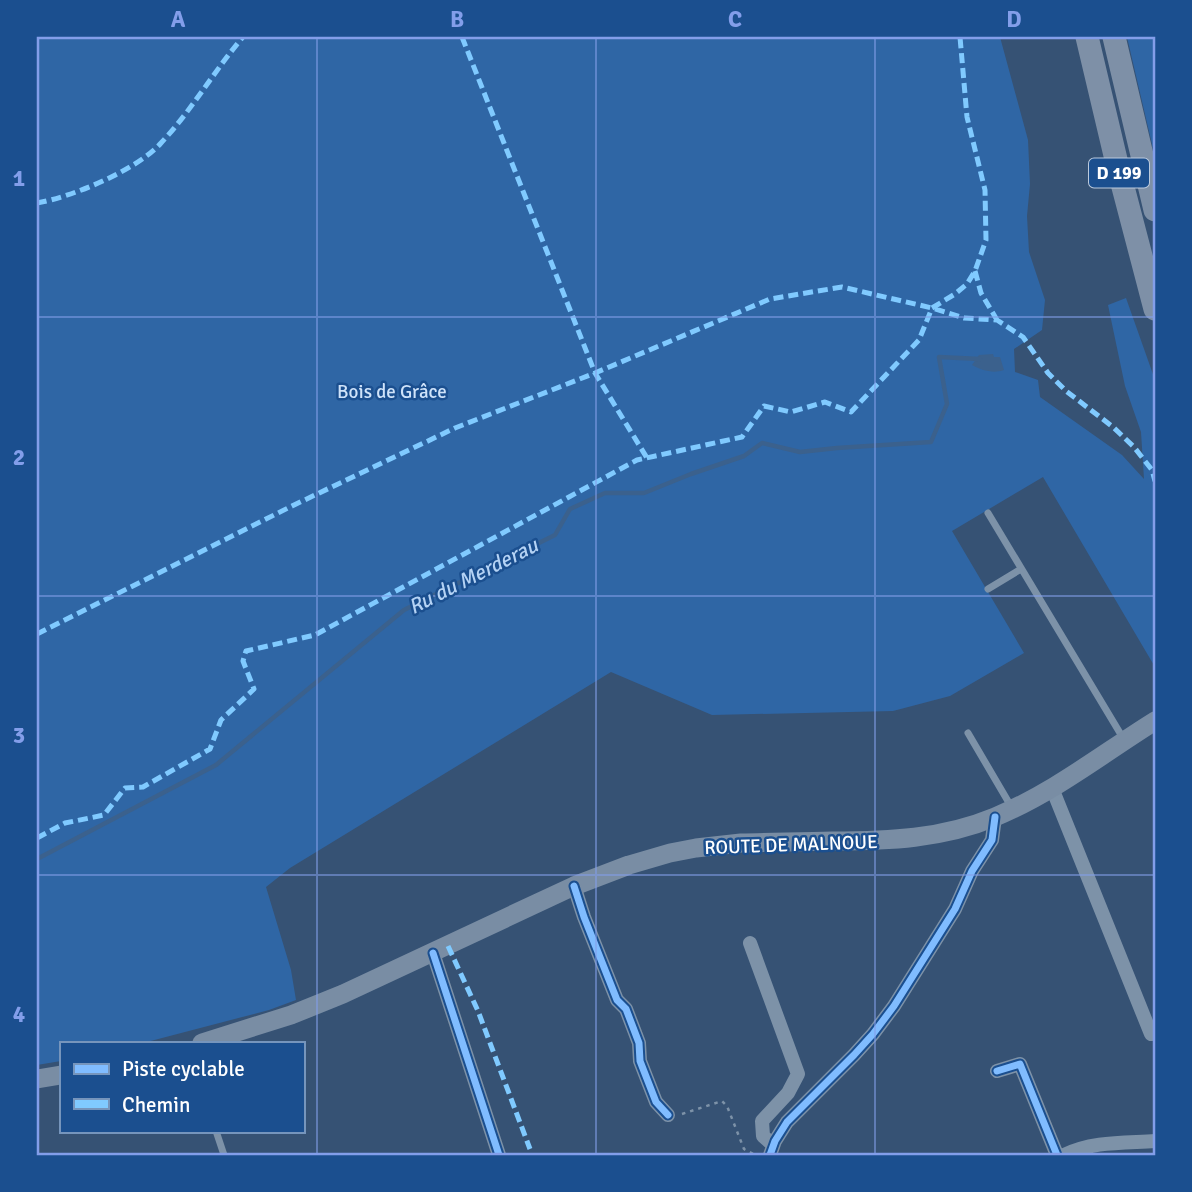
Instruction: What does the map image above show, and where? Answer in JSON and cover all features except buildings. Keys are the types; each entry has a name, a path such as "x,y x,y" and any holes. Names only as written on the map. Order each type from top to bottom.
{"highway":[{"name":"D 199","path":"1087,37 1155,309"},
{"name":"D 199","path":"1114,37 1155,210"}],"main road":[{"name":"ROUTE DE MALNOUE","path":"210,1042 234,1039 343,994 574,886 647,859 696,848 741,843 879,841 949,832 1003,813 1052,788 1155,721"},
{"path":"37,1079 60,1074"}],"street":[{"path":"1052,788 1151,1034"},
{"path":"750,943 798,1074 788,1093 762,1121 763,1136 772,1150 787,1122 854,1055 894,1006 955,909 972,872 992,840 1003,813"},
{"path":"574,886 617,1000 626,1009 639,1043 640,1061 656,1102 668,1115"},
{"path":"433,953 499,1155"},
{"path":"997,1071 1020,1063 1057,1155"},
{"path":"1065,1155 1091,1146 1155,1141"}],"lane":[{"path":"989,513 1124,741"},
{"path":"988,589 1021,569"},
{"path":"968,733 1003,813"},
{"path":"216,1132 224,1155"}],"path":[{"path":"668,1115 683,1114 722,1101 727,1106 744,1149 755,1155"}],"green space":[{"name":"Bois de Grâce","path":"37,37 1000,37 1028,140 1029,252 1045,300 1042,330 1014,349 1015,372 1038,380 1040,397 1122,455 1144,479 1141,432 1125,386 1108,305 1126,298 1155,380 1155,667 1043,477 952,531 1024,653 950,696 893,711 712,715 611,672 290,868 266,887 291,970 296,1000 269,1010 147,1042 60,1042 60,1061 37,1065"},
{"path":"1127,37 1155,37 1155,157"}],"shaded area":[{"path":"993,354 994,357 1000,357 1004,370 987,371 972,365 979,355"}],"waterway":[{"name":"Ru du Merderau","path":"37,859 216,765 404,610 555,535 570,509 605,493 644,493 744,456 762,443 800,452 931,442 947,404 939,357 980,359"}],"marked path":[{"path":"37,203 68,195 103,181 150,153 183,117 243,37"},
{"path":"462,37 595,373 647,458"},
{"path":"37,838 65,823 104,815 125,788 143,787 210,749 221,720 254,689 243,661 246,651 315,635 637,460 742,437 764,406 791,412 825,402 851,412 919,340 932,308 967,284 975,271 986,240 985,190 967,117 960,37"},
{"path":"975,271 981,293 997,320"},
{"path":"37,634 455,428 595,373 770,299 842,287 964,318 997,320 1023,337 1048,373 1066,391 1134,447 1152,470 1155,481"},
{"path":"448,946 478,1011 530,1149"}],"cycle path":[{"path":"770,1155 787,1122 854,1055 894,1006 955,909 972,871 992,840 995,817"},
{"path":"574,886 617,1000 626,1009 639,1043 640,1061 656,1102 668,1115"},
{"path":"433,953 499,1155"},
{"path":"997,1071 1020,1064 1057,1155"}]}
